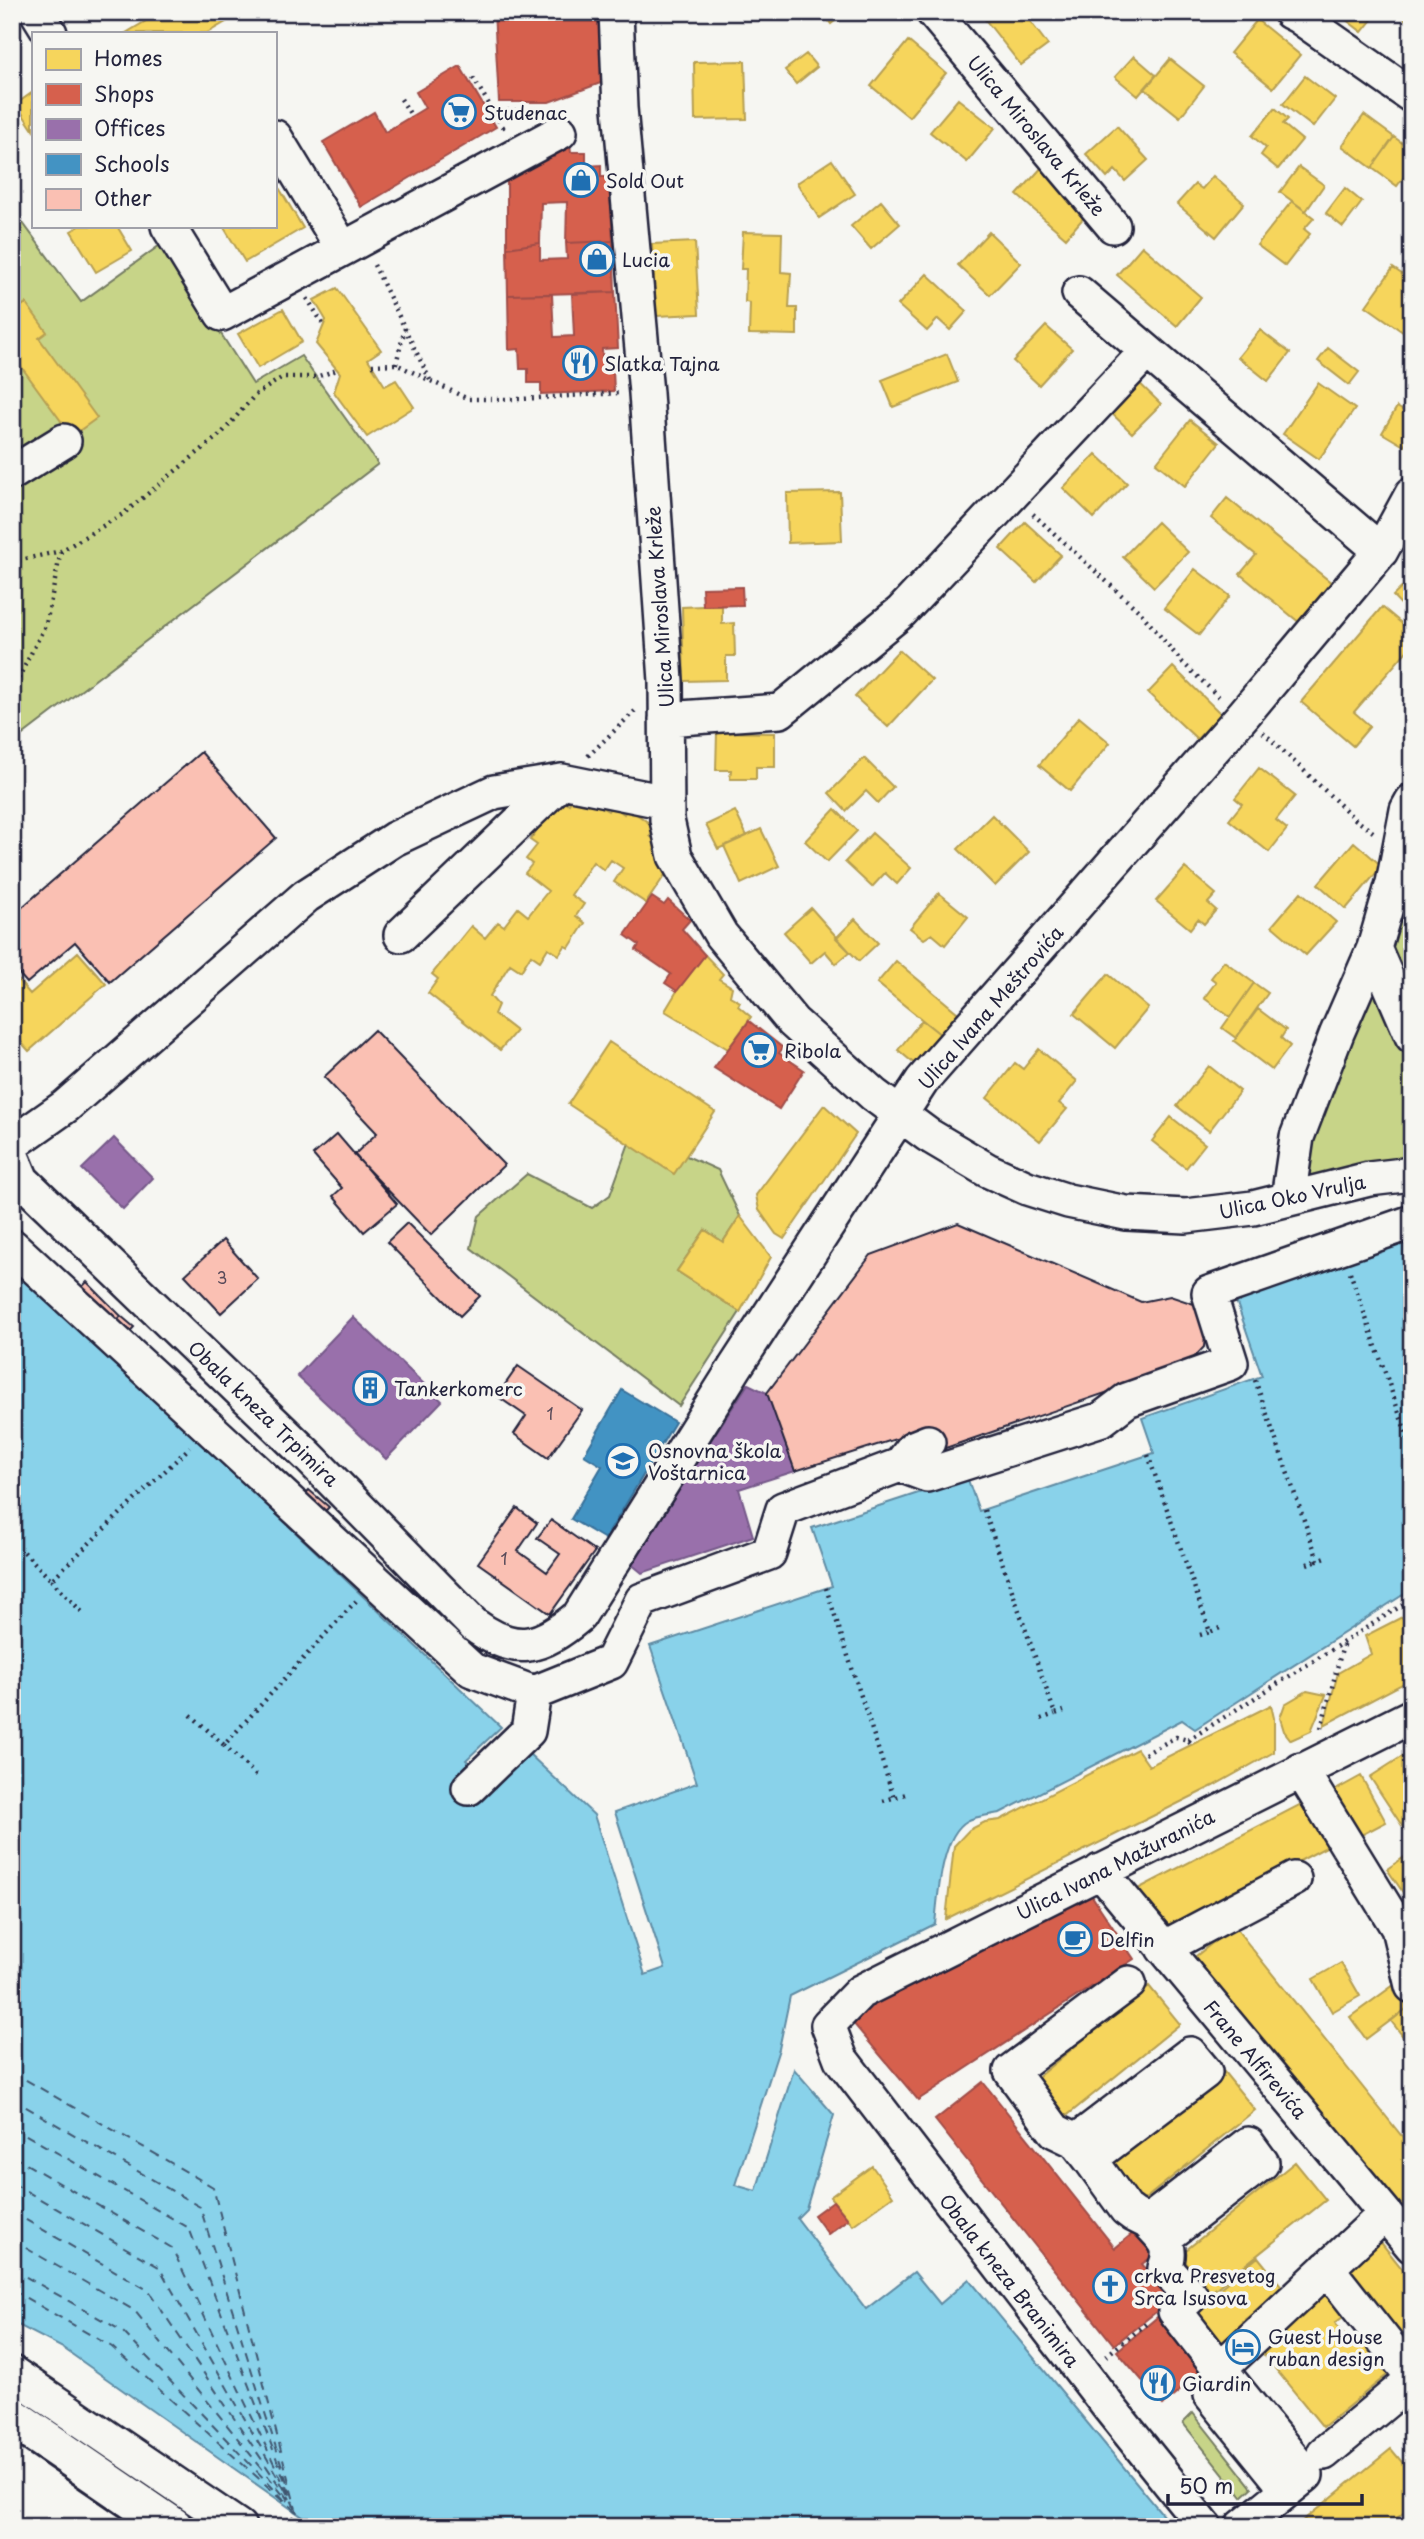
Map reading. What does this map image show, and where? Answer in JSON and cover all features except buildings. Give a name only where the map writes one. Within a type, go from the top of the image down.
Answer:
[{"type":"main road","points":[[12,2417],[173,2527]]},
{"type":"street","points":[[37,12],[49,32]]},
{"type":"street","name":"Ulica Miroslava Krleže","points":[[616,12],[620,108],[645,391],[666,681],[667,820],[675,856],[722,935],[793,1021],[874,1095],[901,1115]]},
{"type":"street","name":"Ulica Miroslava Krleže","points":[[933,12],[1113,226]]},
{"type":"street","points":[[1290,12],[1412,96]]},
{"type":"street","points":[[169,228],[222,314],[358,255],[560,132]]},
{"type":"street","points":[[276,138],[358,255]]},
{"type":"street","points":[[1079,293],[1381,551]]},
{"type":"street","points":[[666,719],[780,711],[901,612],[1146,352]]},
{"type":"street","points":[[12,473],[64,440]]},
{"type":"street","name":"Ulica Ivana Meštrovića","points":[[532,1644],[551,1637],[579,1616],[736,1366],[922,1081],[1244,714],[1381,551],[1412,494]]},
{"type":"street","points":[[401,935],[562,781]]},
{"type":"street","points":[[12,1143],[66,1106],[317,889],[394,839],[494,792],[562,781],[666,802]]},
{"type":"street","points":[[1288,1199],[1297,1137],[1337,1033],[1374,948],[1393,883],[1407,810],[1412,801]]},
{"type":"street","points":[[1374,948],[1412,1036]]},
{"type":"street","name":"Ulica Oko Vrulja","points":[[901,1115],[986,1170],[1027,1188],[1068,1201],[1126,1213],[1186,1216],[1253,1208],[1369,1179],[1412,1174]]},
{"type":"street","name":"Obala kneza Trpimira","points":[[12,1156],[22,1180],[307,1455],[474,1625],[494,1639],[513,1644],[532,1644]]},
{"type":"street","points":[[900,1465],[927,1475],[1102,1419],[1127,1400],[1231,1363],[1209,1293],[1412,1222]]},
{"type":"street","points":[[12,1246],[472,1670],[534,1693],[611,1662],[642,1600],[769,1553],[783,1509],[900,1465],[913,1448],[928,1442]]},
{"type":"street","points":[[601,1582],[642,1600]]},
{"type":"street","points":[[469,1788],[528,1731],[534,1693]]},
{"type":"street","name":"Ulica Ivana Mažuranića","points":[[828,2025],[860,1992],[1412,1716]]},
{"type":"street","points":[[1306,1768],[1398,1928],[1412,1986]]},
{"type":"street","name":"Frane Alfirevića","points":[[1100,1871],[1412,2246]]},
{"type":"street","points":[[1163,1948],[1294,1879]]},
{"type":"street","points":[[1129,1983],[1011,2071],[1055,2131],[1083,2150],[1126,2209],[1155,2230],[1170,2248],[1165,2268],[1191,2296],[1175,2311],[1306,2474],[1242,2527]]},
{"type":"street","name":"Obala kneza Branimira","points":[[828,2025],[841,2059],[1205,2527]]},
{"type":"street","points":[[1224,2373],[1327,2268],[1385,2214]]},
{"type":"street","points":[[1324,2453],[1412,2378],[1327,2268]]},
{"type":"street","points":[[12,2373],[239,2527]]},
{"type":"path","points":[[473,78],[503,127],[492,134]]},
{"type":"path","points":[[401,99],[412,117]]},
{"type":"path","points":[[358,255],[405,328],[430,380]]},
{"type":"path","points":[[396,364],[405,328]]},
{"type":"path","points":[[372,365],[396,364],[468,399],[521,399],[645,391]]},
{"type":"path","points":[[12,562],[61,551],[123,514],[222,433],[255,395],[283,377],[316,377],[337,370]]},
{"type":"path","points":[[1011,495],[1141,613],[1181,661],[1228,706],[1244,714],[1355,819]]},
{"type":"path","points":[[12,691],[46,624],[61,551]]},
{"type":"path","points":[[562,781],[666,681]]},
{"type":"path","points":[[1350,1271],[1412,1450]]},
{"type":"path","points":[[1255,1379],[1318,1560]]},
{"type":"path","points":[[51,1580],[198,1440]]},
{"type":"path","points":[[1149,1455],[1210,1632]]},
{"type":"path","points":[[984,1510],[1055,1714]]},
{"type":"path","points":[[24,1552],[83,1613]]},
{"type":"path","points":[[1307,1564],[1326,1557]]},
{"type":"path","points":[[826,1588],[894,1797]]},
{"type":"path","points":[[224,1745],[362,1595]]},
{"type":"path","points":[[1145,1754],[1175,1737],[1190,1743],[1412,1599]]},
{"type":"path","points":[[1200,1635],[1220,1629]]},
{"type":"path","points":[[1306,1768],[1345,1641]]},
{"type":"path","points":[[1041,1719],[1064,1711]]},
{"type":"path","points":[[191,1715],[259,1778]]},
{"type":"path","points":[[883,1801],[906,1794]]},
{"type":"path","points":[[1084,2374],[1168,2306],[1175,2311]]},
{"type":"path","points":[[293,2518],[297,2512]]},
{"type":"green space","points":[[12,208],[81,302],[163,243],[253,384],[301,356],[378,464],[12,743]]},
{"type":"green space","points":[[1412,801],[1412,1174],[1288,1199]]},
{"type":"green space","points":[[633,1132],[718,1170],[740,1216],[723,1242],[705,1230],[677,1271],[740,1312],[679,1406],[471,1248],[479,1216],[527,1174],[592,1208],[610,1195]]},
{"type":"green space","points":[[1193,2413],[1252,2488],[1242,2497],[1183,2423]]},
{"type":"water","points":[[1412,1235],[1412,1589],[1195,1729],[1182,1720],[1000,1813],[967,1821],[951,1839],[946,1853],[935,1924],[790,1996],[779,2049],[735,2185],[756,2191],[794,2069],[834,2115],[806,2209],[797,2218],[866,2309],[914,2272],[940,2304],[969,2279],[1173,2527],[317,2527],[63,2348],[12,2322],[12,1267],[501,1727],[466,1760],[495,1788],[528,1753],[594,1815],[645,1975],[665,1968],[615,1812],[697,1783],[650,1646],[832,1586],[812,1528],[967,1477],[979,1511],[1154,1453],[1142,1418],[1262,1376],[1234,1295]]},
{"type":"ferry route","points":[[12,2072],[213,2187],[297,2513]]},
{"type":"ferry route","points":[[12,2099],[200,2207],[290,2492]]},
{"type":"ferry route","points":[[12,2127],[189,2228],[293,2502]]},
{"type":"ferry route","points":[[12,2156],[172,2248],[295,2508]]},
{"type":"ferry route","points":[[12,2183],[159,2267],[290,2499]]},
{"type":"ferry route","points":[[12,2212],[148,2290],[293,2506]]},
{"type":"ferry route","points":[[12,2240],[135,2311],[288,2501]]},
{"type":"ferry route","points":[[12,2269],[122,2331],[296,2512]]},
{"type":"ferry route","points":[[12,2290],[112,2347],[286,2503]]},
{"type":"place","name":"Studenac","points":[[459,112]]},
{"type":"place","name":"Sold Out","points":[[581,180]]},
{"type":"place","name":"Lucia","points":[[597,259]]},
{"type":"place","name":"Slatka Tajna","points":[[580,363]]},
{"type":"place","name":"Ribola","points":[[759,1050]]},
{"type":"place","name":"Tankerkomerc","points":[[370,1388]]},
{"type":"place","name":"Osnovna škola Voštarnica","points":[[623,1461]]},
{"type":"place","name":"Delfin","points":[[1075,1939]]},
{"type":"place","name":"crkva Presvetog Srca Isusova","points":[[1110,2286]]},
{"type":"place","name":"Guest House ruban design","points":[[1243,2347]]},
{"type":"place","name":"Giardin","points":[[1158,2383]]}]
